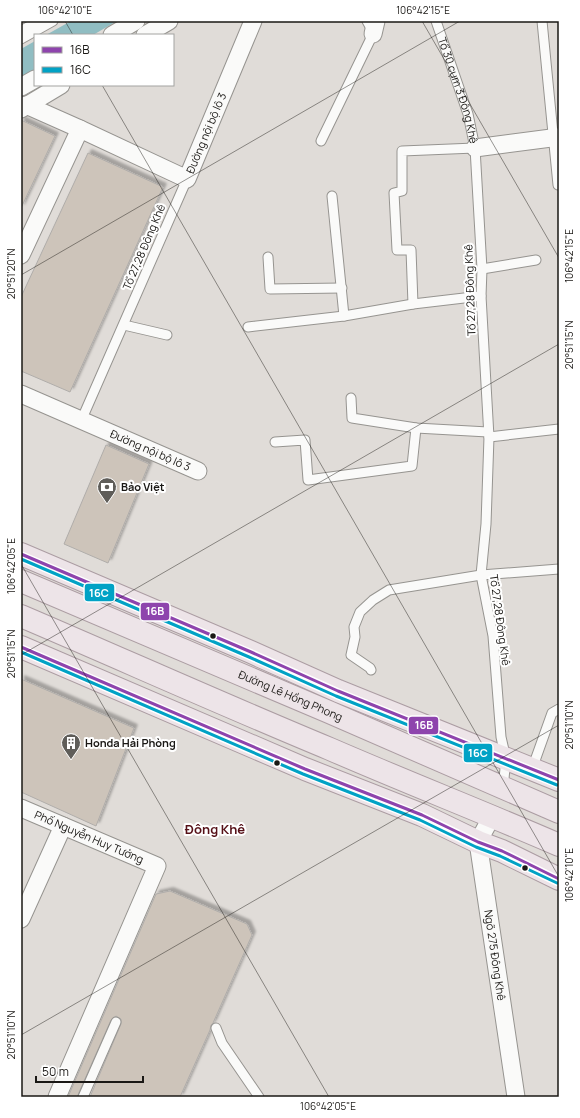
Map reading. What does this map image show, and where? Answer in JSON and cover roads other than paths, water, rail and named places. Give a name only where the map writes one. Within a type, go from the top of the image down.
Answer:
[{"type":"main road","name":"Đường Lê Hồng Phong","points":[[21,554],[251,652],[338,691],[559,780]]},
{"type":"main road","name":"Đường Lê Hồng Phong","points":[[21,582],[337,715],[559,812]]},
{"type":"main road","points":[[21,616],[328,748],[559,845]]},
{"type":"main road","points":[[21,647],[305,769],[422,815],[559,878]]},
{"type":"street","points":[[114,34],[136,21]]},
{"type":"street","points":[[147,34],[169,21]]},
{"type":"street","name":"Đường nội bộ lô 3","points":[[24,107],[80,128],[187,179],[253,21]]},
{"type":"street","points":[[21,87],[34,80]]},
{"type":"street","points":[[24,107],[59,86]]},
{"type":"street","points":[[21,255],[80,128]]},
{"type":"street","name":"Tổ 30 cụm 3 Đông Khê","points":[[475,148],[556,137]]},
{"type":"street","name":"Đường nội bộ lô 3","points":[[21,394],[198,471]]},
{"type":"street","name":"Phố Nguyễn Huy Tưởng","points":[[21,808],[157,866],[57,1097]]},
{"type":"street","points":[[478,842],[492,816]]},
{"type":"street","points":[[21,919],[63,826]]},
{"type":"street","name":"Ngõ 275 Đông Khê","points":[[478,842],[516,1097]]},
{"type":"lane","points":[[21,31],[38,21]]},
{"type":"lane","points":[[21,39],[53,21]]},
{"type":"lane","name":"Tổ 30 cụm 3 Đông Khê","points":[[436,21],[468,114],[475,148]]},
{"type":"lane","points":[[542,21],[556,137],[558,185]]},
{"type":"lane","points":[[321,141],[372,25]]},
{"type":"lane","points":[[413,304],[412,250],[397,250],[394,193],[402,191],[402,151],[475,148]]},
{"type":"lane","name":"Tổ 27,28 Đông Khê","points":[[475,148],[482,269],[481,296],[488,434],[486,524],[481,576],[492,636],[501,737],[506,759],[503,788]]},
{"type":"lane","name":"Tổ 27,28 Đông Khê","points":[[124,325],[187,179]]},
{"type":"lane","points":[[332,196],[344,316]]},
{"type":"lane","points":[[268,257],[270,289],[342,288]]},
{"type":"lane","points":[[482,269],[536,260]]},
{"type":"lane","points":[[248,327],[344,316],[413,304],[481,296]]},
{"type":"lane","points":[[81,421],[124,325],[167,335]]},
{"type":"lane","points":[[351,398],[352,418],[416,428],[488,434],[559,428]]},
{"type":"lane","points":[[275,442],[306,440],[308,480],[412,466],[416,428]]},
{"type":"lane","points":[[371,670],[351,655],[356,637],[354,627],[360,612],[389,590],[481,576],[559,569]]},
{"type":"lane","points":[[532,769],[552,713],[559,709]]},
{"type":"lane","points":[[83,1097],[116,1022]]},
{"type":"lane","points":[[216,1028],[222,1043],[259,1097]]},
{"type":"water","points":[[71,21],[117,21],[95,34],[48,34]]},
{"type":"water","points":[[34,42],[34,71],[21,78],[21,49]]},
{"type":"place","name":"Bảo Việt","points":[[107,504]]},
{"type":"place","name":"Honda Hải Phòng","points":[[71,760]]},
{"type":"district","name":"Đông Khê","points":[[215,829]]}]
